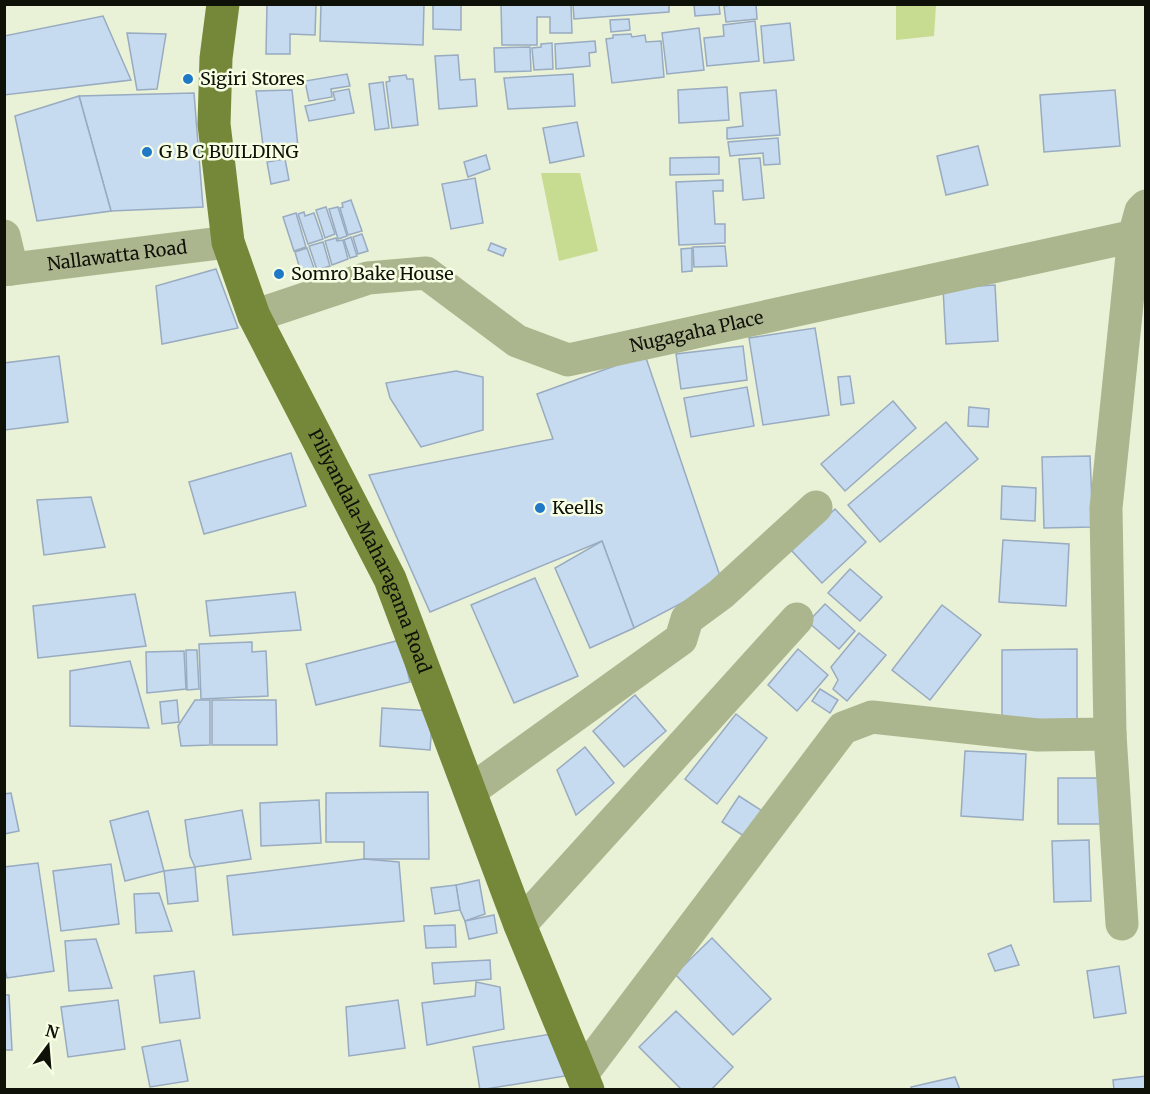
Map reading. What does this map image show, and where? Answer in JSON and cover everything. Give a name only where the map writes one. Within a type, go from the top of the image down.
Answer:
[{"type":"main road","name":"Piliyandala-Maharagama Road","points":[[223,4],[216,58],[213,124],[228,242],[254,316],[390,579],[520,925],[585,1082]]},
{"type":"street","points":[[1122,924],[1110,734],[1106,508],[1134,236],[1141,211],[1146,206]]},
{"type":"street","points":[[4,236],[8,270]]},
{"type":"street","name":"Nugagaha Place","points":[[254,316],[368,278],[426,273],[517,341],[568,360],[1134,236]]},
{"type":"street","name":"Nallawatta Road","points":[[8,270],[228,242]]},
{"type":"street","points":[[470,791],[681,639],[687,619],[721,594],[816,507]]},
{"type":"street","points":[[520,925],[797,619]]},
{"type":"street","points":[[585,1082],[843,728],[872,717],[1038,735],[1110,734]]},
{"type":"green space","points":[[896,5],[936,5],[934,36],[896,40]]},
{"type":"green space","points":[[541,173],[580,173],[598,251],[559,261]]},
{"type":"building","points":[[267,4],[316,4],[315,35],[290,34],[290,54],[266,54]]},
{"type":"building","points":[[321,4],[424,4],[423,45],[320,41]]},
{"type":"building","points":[[433,4],[461,4],[461,30],[433,29]]},
{"type":"building","points":[[501,4],[571,4],[572,33],[550,33],[550,17],[537,17],[537,45],[502,45]]},
{"type":"building","points":[[573,4],[669,4],[669,12],[574,19]]},
{"type":"building","points":[[694,4],[719,4],[720,14],[695,16]]},
{"type":"building","points":[[756,4],[757,19],[726,22],[724,6]]},
{"type":"building","points":[[103,16],[131,80],[4,95],[4,36]]},
{"type":"building","points":[[629,19],[630,30],[611,32],[610,20]]},
{"type":"building","points":[[755,21],[759,61],[707,66],[704,38],[724,36],[723,25]]},
{"type":"building","points":[[790,23],[794,60],[764,63],[761,26]]},
{"type":"building","points":[[699,28],[704,70],[667,74],[662,33]]},
{"type":"building","points":[[127,33],[166,34],[157,89],[137,90]]},
{"type":"building","points":[[631,34],[632,37],[645,35],[646,42],[661,41],[664,77],[612,83],[606,39],[613,38],[613,35]]},
{"type":"building","points":[[595,41],[596,52],[589,53],[590,66],[556,69],[555,44]]},
{"type":"building","points":[[552,43],[553,69],[534,70],[532,48]]},
{"type":"building","points":[[530,47],[531,71],[495,72],[494,48]]},
{"type":"building","points":[[458,55],[460,80],[475,79],[477,106],[439,109],[435,56]]},
{"type":"building","points":[[347,74],[350,86],[331,89],[332,97],[309,101],[305,81]]},
{"type":"building","points":[[573,74],[575,106],[508,109],[504,78]]},
{"type":"building","points":[[406,75],[407,79],[413,79],[418,125],[392,128],[386,82],[390,81],[389,77]]},
{"type":"building","points":[[383,82],[389,128],[375,130],[369,84]]},
{"type":"building","points":[[727,87],[729,120],[679,123],[678,90]]},
{"type":"building","points":[[349,89],[354,113],[309,121],[305,106],[335,100],[333,92]]},
{"type":"building","points":[[292,90],[298,147],[264,153],[256,91]]},
{"type":"building","points":[[776,90],[780,135],[727,139],[727,128],[743,126],[740,93]]},
{"type":"building","points":[[1115,90],[1120,146],[1044,152],[1040,95]]},
{"type":"building","name":"G B C BUILDING","points":[[194,93],[203,207],[111,211],[79,96]]},
{"type":"building","points":[[79,96],[111,211],[37,221],[15,116]]},
{"type":"building","points":[[577,122],[584,156],[550,163],[543,128]]},
{"type":"building","points":[[778,138],[780,164],[764,165],[763,153],[730,156],[728,142]]},
{"type":"building","points":[[978,146],[988,185],[946,195],[937,156]]},
{"type":"building","points":[[486,155],[490,169],[468,177],[464,162]]},
{"type":"building","points":[[719,157],[719,174],[670,175],[670,158]]},
{"type":"building","points":[[760,158],[764,198],[743,200],[739,159]]},
{"type":"building","points":[[285,159],[289,180],[271,184],[267,162]]},
{"type":"building","points":[[475,178],[483,223],[451,229],[442,184]]},
{"type":"building","points":[[723,180],[723,191],[713,191],[715,224],[725,224],[725,243],[679,245],[676,182]]},
{"type":"building","points":[[351,200],[362,231],[348,235],[340,208],[343,207],[342,203]]},
{"type":"building","points":[[326,207],[335,234],[325,238],[316,210]]},
{"type":"building","points":[[338,207],[347,236],[338,239],[329,209]]},
{"type":"building","points":[[304,212],[305,216],[314,213],[323,239],[308,244],[298,214]]},
{"type":"building","points":[[296,213],[306,247],[294,251],[283,217]]},
{"type":"building","points":[[362,234],[368,251],[358,254],[353,237]]},
{"type":"building","points":[[351,237],[357,256],[350,258],[344,240]]},
{"type":"building","points":[[336,238],[337,241],[343,240],[348,259],[332,265],[325,241]]},
{"type":"building","points":[[323,242],[330,266],[317,270],[309,246]]},
{"type":"building","points":[[491,243],[506,249],[503,256],[488,250]]},
{"type":"building","points":[[725,246],[727,266],[694,267],[693,247]]},
{"type":"building","points":[[307,248],[315,271],[302,276],[295,252]]},
{"type":"building","points":[[692,248],[692,271],[682,272],[681,249]]},
{"type":"building","points":[[216,269],[238,328],[162,344],[156,286]]},
{"type":"building","points":[[995,285],[998,341],[946,344],[943,288]]},
{"type":"building","points":[[815,328],[829,415],[763,425],[749,338]]},
{"type":"building","points":[[743,346],[747,380],[681,389],[676,354]]},
{"type":"building","name":"Keells","points":[[645,355],[722,582],[634,628],[602,541],[430,612],[369,475],[553,439],[537,394]]},
{"type":"building","points":[[59,356],[68,422],[5,430],[4,363]]},
{"type":"building","points":[[456,371],[483,377],[483,430],[421,447],[390,398],[386,383]]},
{"type":"building","points":[[850,376],[854,403],[841,405],[838,377]]},
{"type":"building","points":[[747,387],[754,426],[691,437],[684,398]]},
{"type":"building","points":[[893,401],[916,428],[845,491],[821,464]]},
{"type":"building","points":[[969,407],[989,409],[988,427],[968,426]]},
{"type":"building","points":[[946,422],[978,459],[880,542],[848,505]]},
{"type":"building","points":[[291,453],[306,506],[204,534],[189,482]]},
{"type":"building","points":[[1090,456],[1093,527],[1044,528],[1042,457]]},
{"type":"building","points":[[1002,486],[1036,488],[1035,521],[1001,519]]},
{"type":"building","points":[[91,497],[105,547],[44,555],[37,500]]},
{"type":"building","points":[[835,509],[866,542],[822,583],[791,550]]},
{"type":"building","points":[[1003,540],[1069,544],[1066,606],[999,602]]},
{"type":"building","points":[[602,541],[634,628],[590,648],[555,568]]},
{"type":"building","points":[[850,569],[882,597],[860,621],[828,593]]},
{"type":"building","points":[[535,578],[578,676],[514,703],[471,605]]},
{"type":"building","points":[[295,592],[301,630],[210,636],[206,601]]},
{"type":"building","points":[[135,594],[146,646],[38,658],[33,606]]},
{"type":"building","points":[[825,604],[855,631],[839,649],[808,622]]},
{"type":"building","points":[[942,605],[981,635],[930,700],[892,670]]},
{"type":"building","points":[[859,633],[886,655],[847,701],[833,689],[838,680],[831,667]]},
{"type":"building","points":[[400,640],[410,682],[316,705],[306,664]]},
{"type":"building","points":[[252,642],[252,652],[266,651],[268,696],[201,699],[199,644]]},
{"type":"building","points":[[798,649],[828,675],[797,711],[768,685]]},
{"type":"building","points":[[1077,649],[1077,721],[1002,722],[1002,650]]},
{"type":"building","points":[[186,650],[197,650],[199,689],[187,690]]},
{"type":"building","points":[[184,651],[186,689],[147,693],[146,652]]},
{"type":"building","points":[[130,661],[149,728],[70,726],[70,671]]},
{"type":"building","points":[[820,689],[838,700],[830,713],[812,701]]},
{"type":"building","points":[[635,695],[666,731],[624,767],[593,731]]},
{"type":"building","points":[[177,700],[179,722],[162,724],[160,702]]},
{"type":"building","points":[[195,700],[210,700],[210,745],[181,746],[178,726]]},
{"type":"building","points":[[212,700],[276,700],[277,745],[212,745]]},
{"type":"building","points":[[382,708],[433,711],[430,750],[380,746]]},
{"type":"building","points":[[736,714],[767,738],[717,804],[685,779]]},
{"type":"building","points":[[585,747],[614,783],[576,815],[557,770]]},
{"type":"building","points":[[965,751],[1026,754],[1023,820],[961,816]]},
{"type":"building","points":[[1058,778],[1104,778],[1105,824],[1058,824]]},
{"type":"building","points":[[428,792],[429,859],[364,859],[364,842],[326,842],[326,793]]},
{"type":"building","points":[[11,793],[19,831],[4,834],[4,794]]},
{"type":"building","points":[[739,796],[767,814],[750,840],[722,822]]},
{"type":"building","points":[[319,800],[321,843],[261,846],[260,803]]},
{"type":"building","points":[[242,810],[251,859],[195,867],[190,856],[185,820]]},
{"type":"building","points":[[148,811],[164,871],[125,881],[110,821]]},
{"type":"building","points":[[1089,840],[1091,901],[1054,902],[1052,841]]},
{"type":"building","points":[[364,859],[399,862],[404,921],[233,935],[227,876]]},
{"type":"building","points":[[38,863],[54,971],[7,978],[4,965],[4,867]]},
{"type":"building","points":[[111,864],[119,924],[61,931],[53,871]]},
{"type":"building","points":[[195,867],[198,901],[168,904],[164,871]]},
{"type":"building","points":[[479,880],[485,914],[465,921],[460,910],[456,885]]},
{"type":"building","points":[[456,885],[460,910],[435,914],[431,888]]},
{"type":"building","points":[[159,893],[172,931],[136,933],[134,894]]},
{"type":"building","points":[[494,915],[497,933],[469,939],[465,921]]},
{"type":"building","points":[[455,925],[456,947],[426,948],[424,926]]},
{"type":"building","points":[[712,938],[771,999],[733,1035],[675,974]]},
{"type":"building","points":[[96,939],[112,988],[69,991],[65,941]]},
{"type":"building","points":[[1011,945],[1019,965],[995,971],[988,954]]},
{"type":"building","points":[[490,960],[491,979],[434,984],[432,963]]},
{"type":"building","points":[[1119,966],[1126,1013],[1094,1018],[1087,971]]},
{"type":"building","points":[[194,971],[200,1018],[160,1023],[154,976]]},
{"type":"building","points":[[476,982],[500,987],[504,1029],[427,1045],[422,1003],[475,996]]},
{"type":"building","points":[[4,995],[9,995],[12,1050],[4,1050]]},
{"type":"building","points":[[118,1000],[125,1049],[68,1057],[61,1007]]},
{"type":"building","points":[[398,1000],[405,1048],[349,1056],[346,1007]]},
{"type":"building","points":[[676,1011],[733,1067],[711,1090],[682,1090],[639,1047]]},
{"type":"building","points":[[557,1033],[565,1076],[480,1090],[473,1047]]},
{"type":"building","points":[[180,1040],[188,1081],[150,1087],[142,1047]]},
{"type":"building","points":[[1146,1076],[1146,1090],[1114,1090],[1113,1080]]},
{"type":"building","points":[[955,1077],[960,1090],[912,1090],[911,1087]]},
{"type":"place","name":"Sigiri Stores","points":[[188,79]]},
{"type":"place","name":"G B C BUILDING","points":[[147,152]]},
{"type":"place","name":"Somro Bake House","points":[[279,274]]},
{"type":"place","name":"Keells","points":[[540,508]]}]
